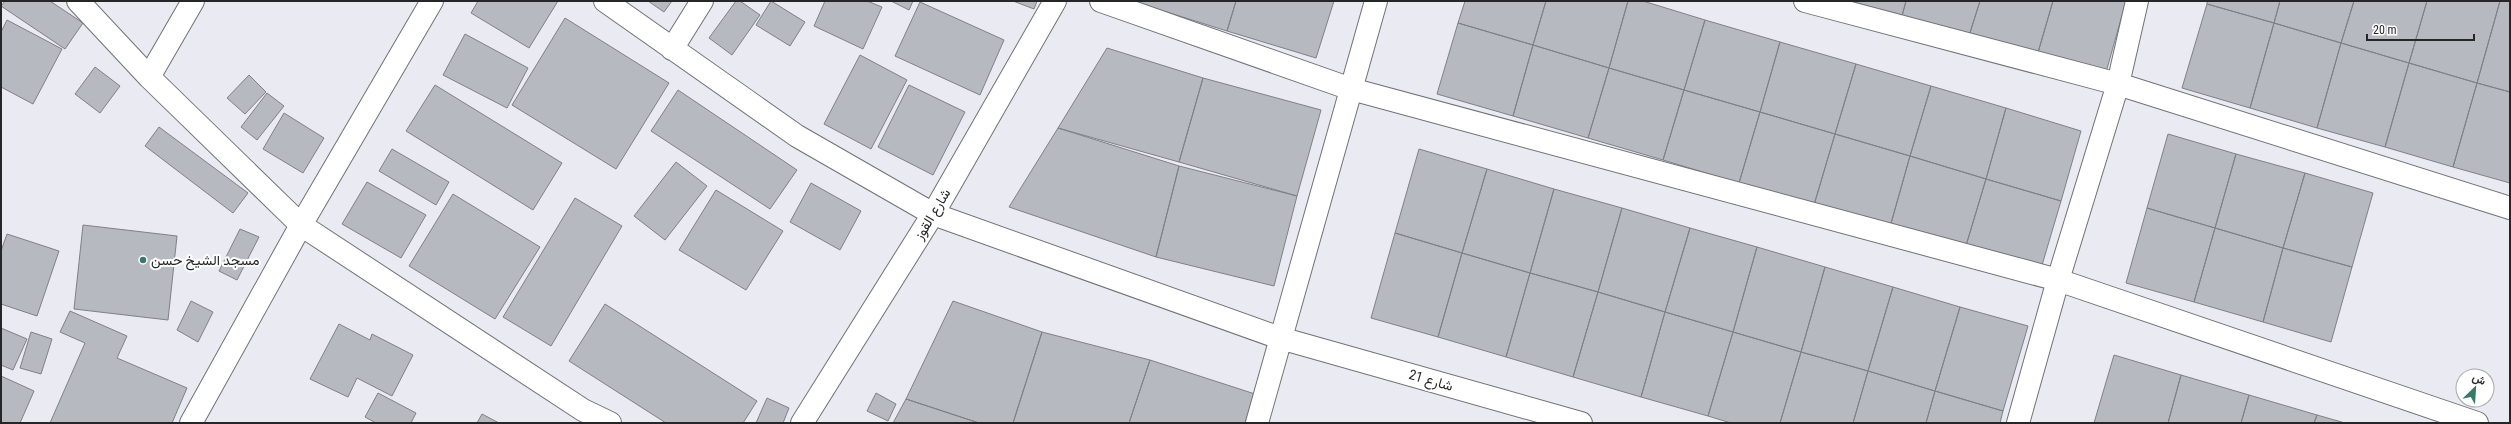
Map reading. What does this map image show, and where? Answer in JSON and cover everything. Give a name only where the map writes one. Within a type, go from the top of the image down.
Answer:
[{"type":"street","points":[[78,1],[149,77],[301,225],[579,417],[610,423]]},
{"type":"street","points":[[149,77],[193,1]]},
{"type":"street","points":[[191,423],[301,225],[432,1]]},
{"type":"street","name":"شارع 21","points":[[605,1],[797,136],[933,214],[1280,338],[1581,423]]},
{"type":"street","points":[[672,49],[702,1]]},
{"type":"street","name":"شارع القوز","points":[[802,423],[933,214],[1055,1]]},
{"type":"street","points":[[1101,1],[1351,89],[2058,280],[2477,423]]},
{"type":"street","points":[[1257,423],[1376,1]]},
{"type":"street","points":[[1805,1],[2118,84],[2510,208]]},
{"type":"street","points":[[2018,423],[2058,280],[2118,84],[2137,1]]},
{"type":"building","points":[[5,1],[50,1],[83,23],[65,49],[1,6]]},
{"type":"building","points":[[478,1],[558,1],[529,48],[471,13]]},
{"type":"building","points":[[648,1],[672,1],[664,12]]},
{"type":"building","points":[[736,1],[740,1],[760,15],[732,55],[709,38]]},
{"type":"building","points":[[771,1],[805,22],[790,46],[756,25]]},
{"type":"building","points":[[825,1],[867,1],[882,7],[863,49],[814,26]]},
{"type":"building","points":[[891,1],[913,1],[909,10]]},
{"type":"building","points":[[1013,1],[1037,1],[1034,9]]},
{"type":"building","points":[[1138,1],[1236,1],[1227,31],[1138,3]]},
{"type":"building","points":[[1236,1],[1334,1],[1316,58],[1227,31]]},
{"type":"building","points":[[1465,1],[1546,1],[1533,45],[1458,23]]},
{"type":"building","points":[[1546,1],[1628,1],[1609,68],[1533,45]]},
{"type":"building","points":[[1628,1],[1643,1],[1705,20],[1684,90],[1609,68]]},
{"type":"building","points":[[1850,1],[1906,1],[1902,16]]},
{"type":"building","points":[[1906,1],[1980,1],[1969,36],[1902,16]]},
{"type":"building","points":[[1980,1],[2053,1],[2037,56],[1969,36]]},
{"type":"building","points":[[2053,1],[2126,1],[2105,76],[2037,56]]},
{"type":"building","points":[[2207,1],[2280,1],[2274,23],[2207,4]]},
{"type":"building","points":[[2280,1],[2354,1],[2341,43],[2274,23]]},
{"type":"building","points":[[2354,1],[2427,1],[2409,63],[2341,43]]},
{"type":"building","points":[[2427,1],[2500,1],[2477,83],[2409,63]]},
{"type":"building","points":[[2500,1],[2510,1],[2510,92],[2477,83]]},
{"type":"building","points":[[920,2],[1004,40],[980,95],[895,56]]},
{"type":"building","points":[[2207,4],[2274,23],[2250,108],[2182,88]]},
{"type":"building","points":[[565,18],[669,83],[616,169],[512,105]]},
{"type":"building","points":[[7,20],[62,49],[33,104],[1,87],[1,32]]},
{"type":"building","points":[[1705,20],[1780,42],[1760,112],[1684,90]]},
{"type":"building","points":[[1458,23],[1533,45],[1513,116],[1437,94]]},
{"type":"building","points":[[2274,23],[2341,43],[2317,128],[2250,108]]},
{"type":"building","points":[[465,34],[528,68],[507,108],[443,75]]},
{"type":"building","points":[[1780,42],[1856,64],[1835,134],[1760,112]]},
{"type":"building","points":[[2341,43],[2409,63],[2385,147],[2317,128]]},
{"type":"building","points":[[1533,45],[1609,68],[1588,138],[1513,116]]},
{"type":"building","points":[[1107,48],[1203,78],[1179,162],[1058,128]]},
{"type":"building","points":[[860,55],[907,80],[871,149],[824,124]]},
{"type":"building","points":[[2409,63],[2477,83],[2453,167],[2385,147]]},
{"type":"building","points":[[1856,64],[1931,86],[1910,156],[1835,134]]},
{"type":"building","points":[[95,67],[120,86],[100,113],[75,94]]},
{"type":"building","points":[[1609,68],[1684,90],[1663,160],[1588,138]]},
{"type":"building","points":[[249,75],[266,92],[245,114],[227,98]]},
{"type":"building","points":[[1203,78],[1321,110],[1297,196],[1179,162]]},
{"type":"building","points":[[2477,83],[2510,92],[2510,183],[2453,167]]},
{"type":"building","points":[[435,85],[562,163],[533,210],[406,131]]},
{"type":"building","points":[[909,85],[965,112],[933,175],[878,147]]},
{"type":"building","points":[[1931,86],[2006,108],[1986,179],[1910,156]]},
{"type":"building","points":[[678,90],[797,170],[770,209],[651,131]]},
{"type":"building","points":[[1684,90],[1760,112],[1739,183],[1663,160]]},
{"type":"building","points":[[267,93],[284,106],[257,140],[241,127]]},
{"type":"building","points":[[2006,108],[2081,131],[2061,201],[1986,179]]},
{"type":"building","points":[[1760,112],[1835,134],[1814,205],[1739,183]]},
{"type":"building","points":[[284,113],[324,138],[303,173],[263,149]]},
{"type":"building","points":[[159,127],[248,193],[233,213],[145,146]]},
{"type":"building","points":[[1058,128],[1179,166],[1156,257],[1009,207]]},
{"type":"building","points":[[1835,134],[1910,156],[1890,227],[1814,205]]},
{"type":"building","points":[[2168,134],[2236,154],[2215,228],[2147,208]]},
{"type":"building","points":[[392,149],[449,182],[436,205],[379,171]]},
{"type":"building","points":[[1419,149],[1487,169],[1462,253],[1395,233]]},
{"type":"building","points":[[2236,154],[2305,173],[2283,248],[2215,228]]},
{"type":"building","points":[[1910,156],[1986,179],[1965,249],[1890,227]]},
{"type":"building","points":[[676,162],[707,186],[665,240],[634,216]]},
{"type":"building","points":[[1179,166],[1297,196],[1274,286],[1156,257]]},
{"type":"building","points":[[1487,169],[1554,189],[1530,273],[1462,253]]},
{"type":"building","points":[[2305,173],[2373,193],[2352,267],[2283,248]]},
{"type":"building","points":[[1986,179],[2061,201],[2040,272],[1965,249]]},
{"type":"building","points":[[367,182],[426,215],[401,258],[342,224]]},
{"type":"building","points":[[811,183],[861,211],[840,250],[790,222]]},
{"type":"building","points":[[1554,189],[1622,208],[1598,292],[1530,273]]},
{"type":"building","points":[[716,190],[783,231],[746,290],[679,250]]},
{"type":"building","points":[[453,194],[540,247],[495,319],[409,266]]},
{"type":"building","points":[[575,198],[622,226],[551,346],[503,317]]},
{"type":"building","points":[[1622,208],[1690,228],[1665,312],[1598,292]]},
{"type":"building","points":[[2147,208],[2215,228],[2194,302],[2126,283]]},
{"type":"building","points":[[83,225],[177,236],[168,320],[74,309]]},
{"type":"building","points":[[1690,228],[1757,247],[1733,332],[1665,312]]},
{"type":"building","points":[[2215,228],[2283,248],[2263,322],[2194,302]]},
{"type":"building","points":[[240,229],[259,237],[237,280],[219,271]]},
{"type":"building","points":[[1395,233],[1462,253],[1438,337],[1371,318]]},
{"type":"building","points":[[7,234],[59,251],[37,316],[1,304],[1,251]]},
{"type":"building","points":[[1757,247],[1825,267],[1801,352],[1733,332]]},
{"type":"building","points":[[2283,248],[2352,267],[2331,342],[2263,322]]},
{"type":"building","points":[[1462,253],[1530,273],[1506,357],[1438,337]]},
{"type":"building","points":[[1825,267],[1893,287],[1868,371],[1801,352]]},
{"type":"building","points":[[1530,273],[1598,292],[1573,377],[1506,357]]},
{"type":"building","points":[[1893,287],[1960,307],[1935,391],[1868,371]]},
{"type":"building","points":[[1598,292],[1665,312],[1641,397],[1573,377]]},
{"type":"building","points":[[191,301],[213,312],[198,342],[177,330]]},
{"type":"building","points":[[953,301],[1042,332],[1013,423],[979,423],[906,399]]},
{"type":"building","points":[[605,304],[757,401],[743,423],[666,423],[569,361]]},
{"type":"building","points":[[1960,307],[2028,326],[2003,411],[1935,391]]},
{"type":"building","points":[[70,311],[127,336],[117,358],[187,388],[172,423],[50,423],[85,343],[60,332]]},
{"type":"building","points":[[1665,312],[1733,332],[1708,416],[1641,397]]},
{"type":"building","points":[[339,324],[370,340],[372,334],[413,355],[392,396],[357,378],[348,397],[310,379]]},
{"type":"building","points":[[1,328],[27,339],[13,370],[1,365]]},
{"type":"building","points":[[31,332],[52,339],[41,374],[20,368]]},
{"type":"building","points":[[1042,332],[1150,360],[1129,423],[1013,423]]},
{"type":"building","points":[[1733,332],[1801,352],[1780,423],[1731,423],[1708,416]]},
{"type":"building","points":[[1801,352],[1868,371],[1853,423],[1780,423]]},
{"type":"building","points":[[2114,355],[2181,375],[2168,423],[2094,423]]},
{"type":"building","points":[[1150,360],[1255,394],[1245,423],[1129,423]]},
{"type":"building","points":[[1868,371],[1935,391],[1926,423],[1853,423]]},
{"type":"building","points":[[2181,375],[2249,395],[2241,423],[2168,423]]},
{"type":"building","points":[[1,376],[34,391],[20,423],[1,423]]},
{"type":"building","points":[[1935,391],[2003,411],[2000,423],[1926,423]]},
{"type":"building","points":[[378,393],[416,413],[411,423],[376,423],[365,417]]},
{"type":"building","points":[[876,393],[896,404],[888,421],[867,411]]},
{"type":"building","points":[[2249,395],[2317,415],[2314,423],[2241,423]]},
{"type":"building","points":[[767,398],[789,408],[783,423],[756,423]]},
{"type":"building","points":[[906,399],[979,423],[893,423]]},
{"type":"building","points":[[482,414],[499,423],[477,423]]},
{"type":"building","points":[[2317,415],[2345,423],[2314,423]]},
{"type":"place","name":"مسجد الشيخ حسن","points":[[143,260]]}]
